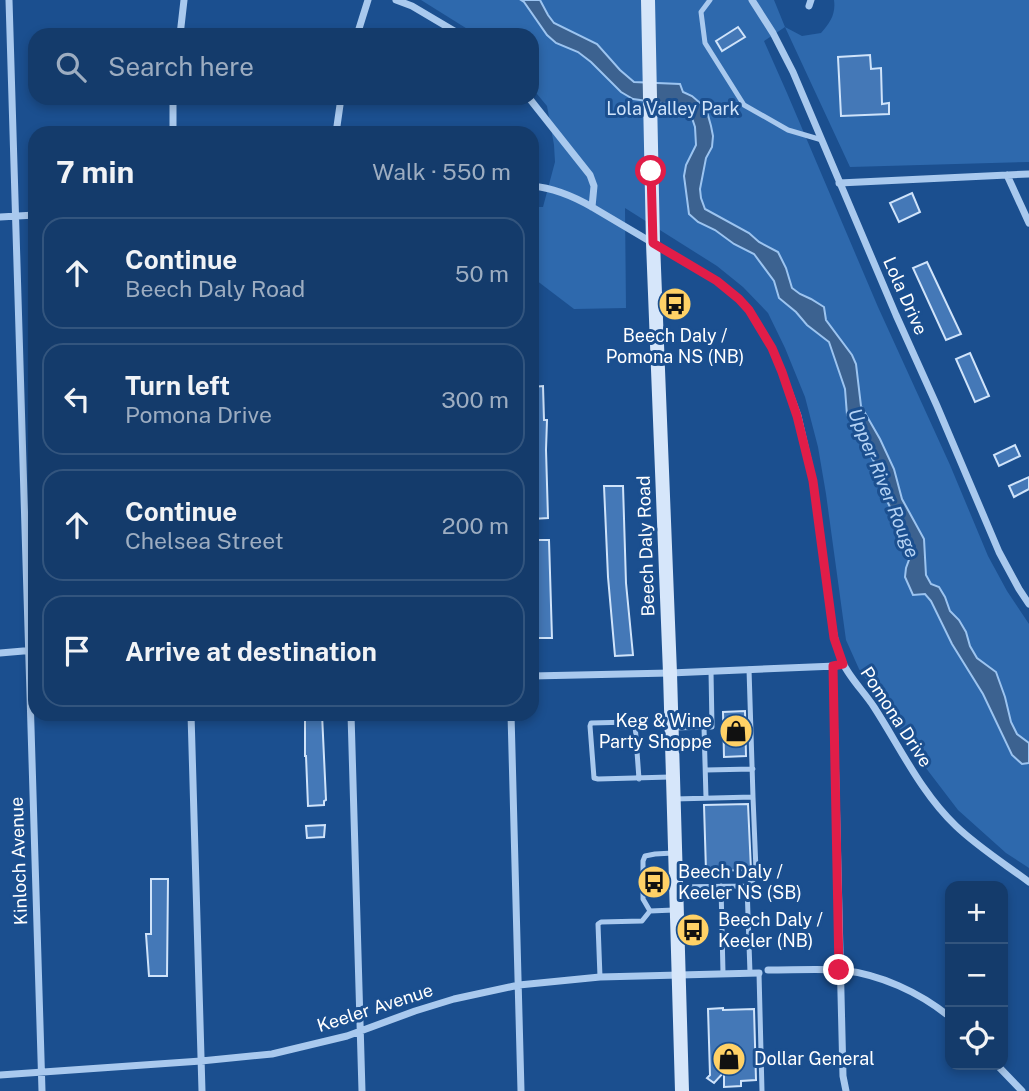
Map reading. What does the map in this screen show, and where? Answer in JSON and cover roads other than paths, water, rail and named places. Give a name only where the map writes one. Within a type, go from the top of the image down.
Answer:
[{"type":"main road","name":"Beech Daly Road","points":[[648,0],[653,243],[672,728],[682,1091]]},
{"type":"street","name":"Kinloch Avenue","points":[[9,0],[28,542]]},
{"type":"street","points":[[181,28],[184,0]]},
{"type":"street","points":[[359,28],[368,0]]},
{"type":"street","points":[[396,0],[449,28]]},
{"type":"street","name":"Lola Drive","points":[[752,0],[793,72],[999,552],[1029,604]]},
{"type":"street","points":[[173,105],[173,126]]},
{"type":"street","points":[[337,126],[340,105]]},
{"type":"street","points":[[534,105],[590,176],[594,186],[592,207]]},
{"type":"street","points":[[839,183],[1029,174]]},
{"type":"street","points":[[1007,175],[1029,223]]},
{"type":"street","name":"Pomona Drive","points":[[539,187],[568,194],[592,207],[717,281],[749,310],[772,348],[797,416],[813,481],[834,638],[843,664],[865,694],[919,782],[940,809],[972,840],[1029,881]]},
{"type":"street","points":[[0,217],[28,215]]},
{"type":"street","points":[[0,653],[28,650]]},
{"type":"street","points":[[539,676],[670,673],[843,664]]},
{"type":"street","points":[[833,666],[839,970],[843,1076],[846,1091]]},
{"type":"street","name":"Kinloch Avenue","points":[[34,721],[42,1091]]},
{"type":"street","points":[[191,721],[202,1091]]},
{"type":"street","points":[[351,721],[362,1091]]},
{"type":"street","points":[[511,721],[521,1091]]},
{"type":"street","points":[[768,970],[839,970],[862,974],[888,981],[927,1000],[945,1013]]},
{"type":"street","name":"Keeler Avenue","points":[[0,1075],[201,1061],[289,1051],[347,1037],[454,999],[519,985],[600,977],[754,973]]},
{"type":"street","points":[[1002,1070],[1022,1091]]},
{"type":"lane","points":[[710,0],[701,12],[705,43],[744,105],[788,130],[822,140]]},
{"type":"lane","points":[[677,887],[747,886],[756,875],[749,669]]},
{"type":"lane","points":[[672,728],[712,727],[711,671]]},
{"type":"lane","points":[[639,779],[635,724],[591,723],[594,778],[639,779],[673,777]]},
{"type":"lane","points":[[704,727],[706,798]]},
{"type":"lane","points":[[706,770],[753,769]]},
{"type":"lane","points":[[674,799],[753,797]]},
{"type":"lane","points":[[650,911],[643,899],[645,856],[676,853]]},
{"type":"lane","points":[[720,886],[723,973]]},
{"type":"lane","points":[[747,886],[762,1091]]},
{"type":"lane","points":[[600,977],[598,924],[642,921],[650,911],[677,910]]},
{"type":"water","name":"Upper River Rouge","points":[[521,0],[540,0],[554,23],[597,44],[634,82],[680,84],[683,92],[706,108],[713,136],[700,189],[705,209],[778,252],[792,288],[824,307],[826,320],[856,364],[861,406],[880,439],[894,469],[902,499],[924,539],[926,575],[931,584],[939,587],[950,611],[966,632],[977,658],[996,672],[1011,722],[1017,734],[1029,743],[1029,763],[1022,764],[1012,755],[983,694],[952,644],[931,601],[925,594],[913,595],[905,577],[910,557],[900,527],[881,489],[876,465],[847,415],[845,389],[829,342],[779,298],[774,281],[754,254],[689,214],[684,176],[686,165],[696,145],[692,118],[676,105],[633,99],[621,92],[591,62],[578,52],[556,43],[547,35]]},
{"type":"place","name":"Beech Daly / Pomona NS (NB)","points":[[675,304]]},
{"type":"place","name":"Keg & Wine Party Shoppe","points":[[736,731]]},
{"type":"place","name":"Beech Daly / Keeler NS (SB)","points":[[654,882]]},
{"type":"place","name":"Beech Daly / Keeler (NB)","points":[[693,930]]},
{"type":"place","name":"Dollar General","points":[[729,1059]]},
{"type":"park label","name":"Lola Valley Park","points":[[673,109]]}]
